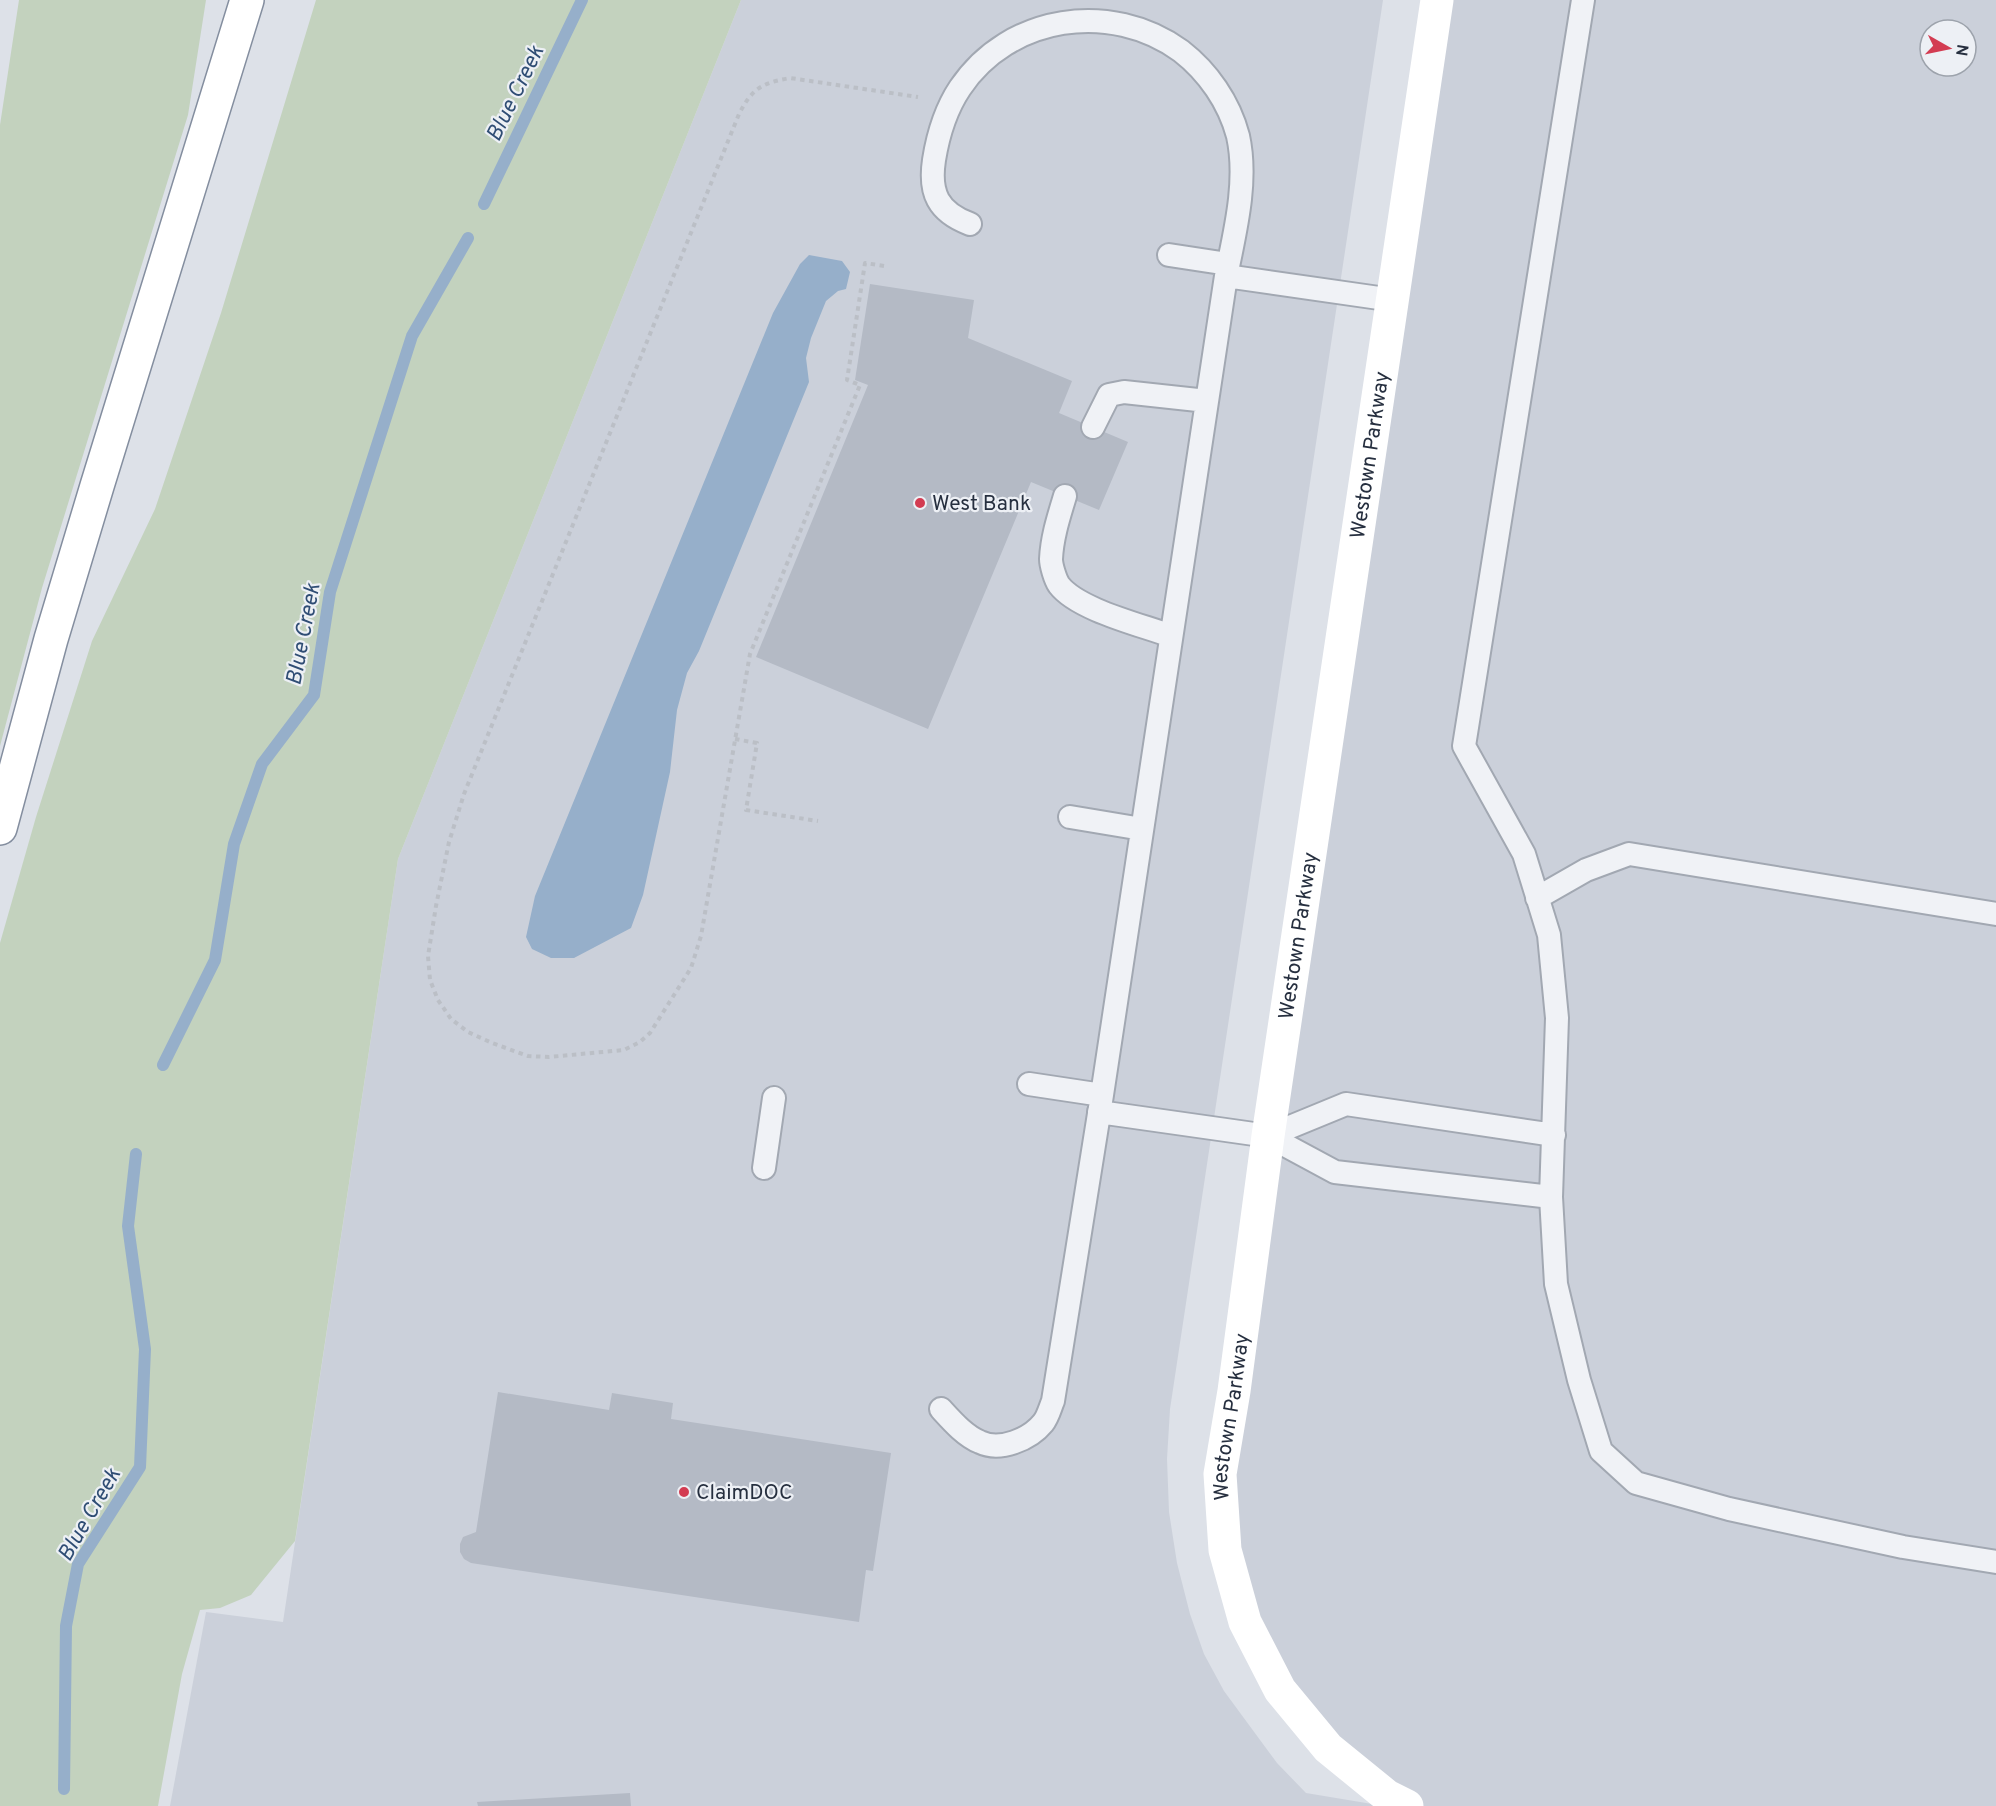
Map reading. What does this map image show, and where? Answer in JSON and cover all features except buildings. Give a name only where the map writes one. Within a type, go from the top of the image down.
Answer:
[{"type":"main road","points":[[0,828],[51,639],[93,497],[247,0]]},
{"type":"main road","name":"Westown Parkway","points":[[1407,1806],[1387,1796],[1328,1749],[1280,1690],[1245,1623],[1225,1550],[1220,1474],[1437,0]]},
{"type":"lane","points":[[1583,0],[1464,747],[1524,854],[1549,935],[1557,1018],[1551,1197],[1556,1284],[1579,1380],[1601,1451],[1636,1484],[1729,1509],[1881,1542],[1996,1562]]},
{"type":"lane","points":[[940,1409],[963,1431],[981,1443],[1001,1445],[1021,1440],[1044,1422],[1053,1401],[1240,196],[1242,166],[1238,137],[1228,109],[1213,83],[1193,60],[1169,42],[1143,29],[1114,21],[1085,19],[1056,23],[1027,32],[1001,46],[979,65],[960,88],[946,114],[932,177],[938,201],[956,219],[970,224]]},
{"type":"lane","points":[[1169,255],[1227,270],[1393,300]]},
{"type":"lane","points":[[1093,427],[1109,395],[1124,392],[1207,401]]},
{"type":"lane","points":[[1065,496],[1054,535],[1051,561],[1058,584],[1079,601],[1172,636]]},
{"type":"lane","points":[[1070,817],[1142,829]]},
{"type":"lane","points":[[1537,898],[1586,870],[1629,855],[1996,914]]},
{"type":"lane","points":[[1029,1084],[1101,1103],[1268,1136],[1335,1172],[1551,1197]]},
{"type":"lane","points":[[764,1168],[774,1098]]},
{"type":"lane","points":[[1268,1136],[1346,1104],[1554,1135]]},
{"type":"path","points":[[884,266],[866,263],[847,380],[860,386],[750,654],[697,953],[691,968],[650,1034],[624,1050],[549,1057],[528,1056],[492,1044],[468,1032],[451,1019],[438,1000],[430,980],[428,956],[447,852],[464,794],[734,125],[748,97],[760,87],[790,78],[952,103]]},
{"type":"path","points":[[735,739],[758,743],[746,810],[818,821]]},
{"type":"shaded area","points":[[741,0],[1383,0],[1170,1409],[1167,1459],[1169,1512],[1177,1563],[1190,1614],[1204,1654],[1224,1691],[1277,1763],[1306,1793],[1384,1806],[170,1806],[206,1612],[283,1622],[398,859]]},
{"type":"shaded area","points":[[1437,0],[1996,0],[1996,1806],[1407,1806],[1328,1748],[1225,1550]]},
{"type":"green space","points":[[19,0],[206,0],[188,115],[42,588],[0,746],[0,125]]},
{"type":"green space","points":[[316,0],[741,0],[398,859],[295,1541],[251,1595],[220,1608],[200,1610],[182,1674],[158,1806],[0,1806],[0,943],[36,817],[92,641],[155,509],[221,313]]},
{"type":"water","points":[[809,255],[842,261],[850,272],[846,289],[838,291],[826,301],[811,338],[806,358],[809,382],[699,651],[687,673],[677,710],[670,772],[643,895],[631,928],[574,958],[551,958],[532,949],[526,937],[535,896],[773,313],[800,264]]},
{"type":"waterway","name":"Blue Creek","points":[[484,204],[582,0]]},
{"type":"waterway","name":"Blue Creek","points":[[163,1065],[215,960],[234,844],[262,764],[314,695],[330,592],[412,336],[468,238]]},
{"type":"waterway","name":"Blue Creek","points":[[64,1789],[66,1626],[78,1564],[140,1467],[145,1349],[128,1226],[136,1154]]},
{"type":"place","name":"West Bank","points":[[920,503]]},
{"type":"place","name":"ClaimDOC","points":[[684,1492]]}]
